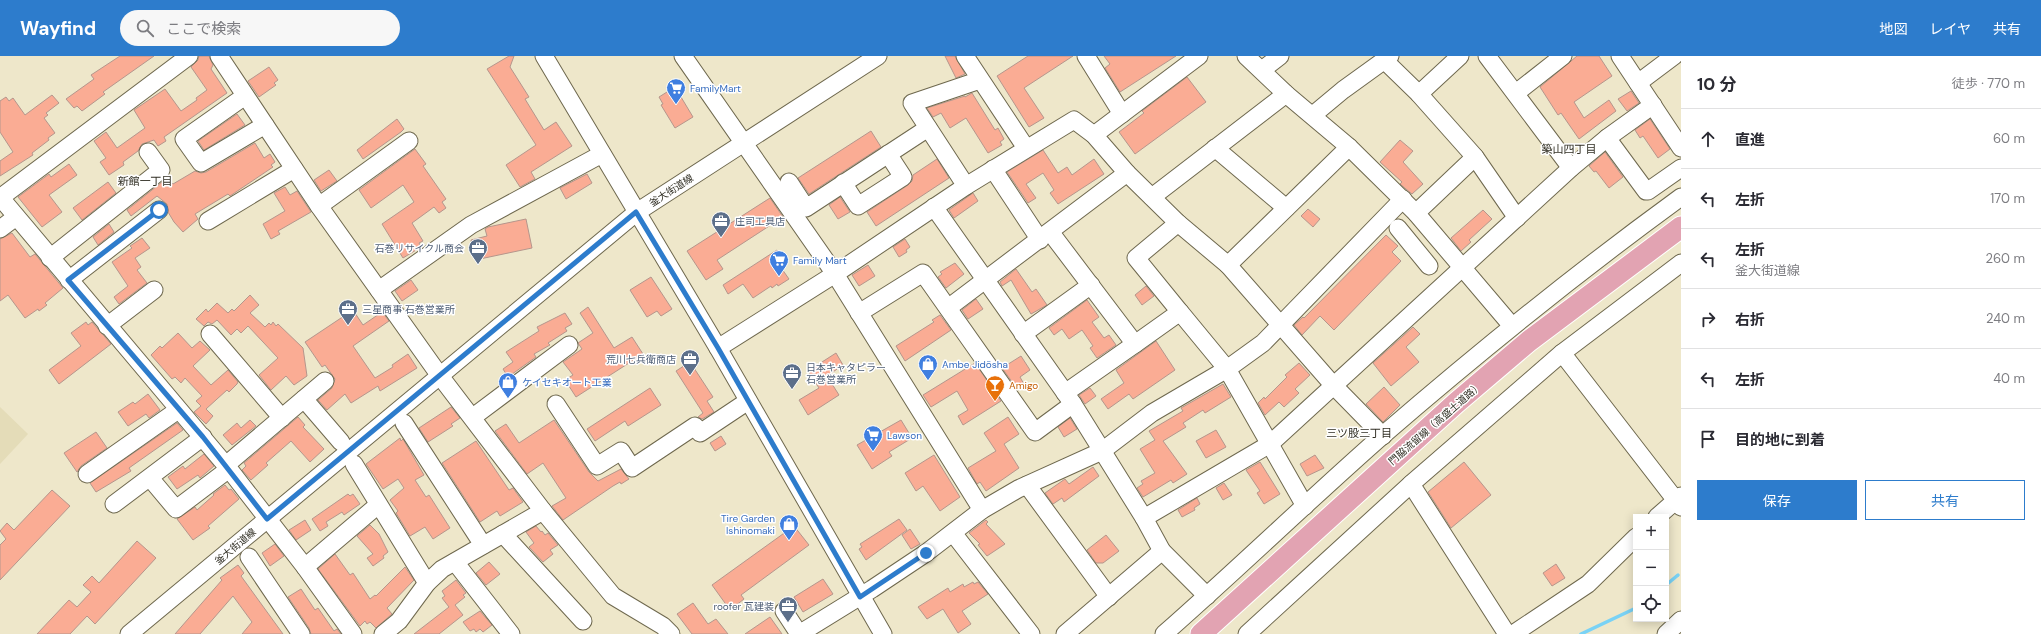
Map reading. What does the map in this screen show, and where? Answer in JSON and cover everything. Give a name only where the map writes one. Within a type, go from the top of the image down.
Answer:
[{"type":"main road","name":"門脇流留線（高盛土道路）","points":[[1201,634],[1467,394],[1529,341],[1681,227]]},
{"type":"street","points":[[190,56],[0,198],[178,410],[228,467],[305,567],[354,634]]},
{"type":"street","points":[[219,56],[319,206],[440,376],[473,417],[543,511],[613,596],[663,626],[671,634]]},
{"type":"street","points":[[544,56],[718,348],[860,597],[883,634]]},
{"type":"street","points":[[683,56],[835,274],[982,510]]},
{"type":"street","name":"釜大街道線","points":[[129,634],[636,212],[878,56]]},
{"type":"street","points":[[965,56],[1026,148]]},
{"type":"street","points":[[1086,56],[1122,114]]},
{"type":"street","points":[[1094,135],[1199,56]]},
{"type":"street","points":[[1246,56],[1286,94],[1313,115],[1349,147],[1416,212],[1512,326]]},
{"type":"street","points":[[1262,70],[1280,56]]},
{"type":"street","points":[[1419,94],[1460,56]]},
{"type":"street","points":[[1486,56],[1516,93],[1571,168]]},
{"type":"street","points":[[1620,56],[1681,148]]},
{"type":"street","points":[[1638,83],[1674,56]]},
{"type":"street","points":[[1313,115],[1343,90],[1387,58],[1475,157],[1517,218]]},
{"type":"street","points":[[1516,93],[1555,58]]},
{"type":"street","points":[[966,186],[912,103],[980,80]]},
{"type":"street","points":[[1152,197],[1286,94]]},
{"type":"street","points":[[245,96],[184,139],[201,163],[264,125]]},
{"type":"street","points":[[1144,518],[1270,444],[1464,268],[1571,168],[1607,138],[1653,104]]},
{"type":"street","points":[[718,348],[835,274],[966,186],[1074,120],[1094,135],[1127,173],[1178,222],[1228,265],[1334,386],[1383,436]]},
{"type":"street","points":[[789,182],[806,208],[928,128]]},
{"type":"street","points":[[1607,138],[1646,191],[1681,168]]},
{"type":"street","points":[[319,206],[409,141]]},
{"type":"street","points":[[1228,265],[1349,147]]},
{"type":"street","points":[[1215,148],[1286,208]]},
{"type":"street","points":[[50,258],[161,170],[148,152]]},
{"type":"street","points":[[379,290],[471,225],[602,154]]},
{"type":"street","points":[[843,183],[858,206],[903,177],[888,154]]},
{"type":"street","points":[[1416,212],[1475,157]]},
{"type":"street","points":[[208,221],[294,169]]},
{"type":"street","points":[[993,169],[1045,236],[1091,285],[1135,344]]},
{"type":"street","points":[[948,308],[1127,173]]},
{"type":"street","points":[[1164,634],[1383,436],[1512,326],[1603,254],[1681,197]]},
{"type":"street","points":[[784,611],[799,634],[860,597],[953,533],[982,510],[1027,485],[1102,451],[1152,413],[1227,369],[1263,344],[1403,199]]},
{"type":"street","points":[[934,207],[1069,399],[1144,518],[1162,551],[1207,596]]},
{"type":"street","points":[[68,280],[159,210]]},
{"type":"street","points":[[0,229],[16,217]]},
{"type":"street","points":[[1178,222],[1136,258],[1227,369],[1305,506]]},
{"type":"street","points":[[1398,228],[1429,266]]},
{"type":"street","points":[[1416,250],[1435,235]]},
{"type":"street","points":[[1247,634],[1411,484],[1562,353],[1678,270]]},
{"type":"street","points":[[859,313],[923,272],[1035,432],[1069,399],[1135,344],[1180,312]]},
{"type":"street","points":[[1023,334],[1091,285]]},
{"type":"street","points":[[107,326],[154,290]]},
{"type":"street","points":[[210,334],[282,418]]},
{"type":"street","points":[[473,417],[569,345]]},
{"type":"street","points":[[1562,353],[1679,501],[1661,514]]},
{"type":"street","points":[[150,478],[176,509],[228,467],[282,418],[326,381]]},
{"type":"street","points":[[304,399],[341,442]]},
{"type":"street","points":[[556,404],[597,466],[621,451],[632,468],[695,426],[700,433],[748,401]]},
{"type":"street","points":[[87,474],[178,410]]},
{"type":"street","points":[[404,423],[483,546]]},
{"type":"street","points":[[114,504],[203,437]]},
{"type":"street","points":[[354,464],[427,583]]},
{"type":"street","points":[[1411,484],[1507,634]]},
{"type":"street","points":[[1027,485],[1109,597]]},
{"type":"street","points":[[305,567],[378,505]]},
{"type":"street","points":[[390,632],[427,583],[442,569],[543,511]]},
{"type":"street","points":[[953,533],[1031,634]]},
{"type":"street","points":[[504,534],[583,621]]},
{"type":"street","points":[[1513,634],[1588,584],[1633,540]]},
{"type":"street","points":[[1065,634],[1162,551]]},
{"type":"street","points":[[249,557],[301,634]]},
{"type":"street","points":[[455,562],[511,634]]},
{"type":"street","points":[[1666,634],[1681,620]]},
{"type":"shaded area","points":[[0,407],[28,434],[0,464]]},
{"type":"building","points":[[120,56],[154,56],[103,92],[105,94],[82,111],[77,106],[74,108],[66,99],[94,79],[91,75]]},
{"type":"building","points":[[199,56],[209,56],[213,65],[211,69],[227,93],[164,137],[166,141],[158,146],[154,140],[142,144],[138,151],[123,162],[124,165],[109,175],[100,162],[106,158],[94,141],[106,132],[117,148],[145,128],[134,110],[165,89],[181,111],[197,100],[196,98],[207,90],[191,67],[198,60]]},
{"type":"building","points":[[509,56],[514,56],[510,67],[529,97],[525,99],[544,130],[556,122],[572,146],[531,172],[535,179],[520,187],[506,165],[536,145],[487,69]]},
{"type":"building","points":[[945,56],[955,56],[965,74],[956,78]]},
{"type":"building","points":[[1028,56],[1073,56],[1024,88],[1044,118],[1029,127],[997,76]]},
{"type":"building","points":[[1104,56],[1176,56],[1120,92],[1105,68],[1110,64]]},
{"type":"building","points":[[1577,56],[1599,56],[1612,76],[1574,102],[1584,118],[1609,100],[1616,111],[1579,139],[1561,113],[1558,115],[1540,87]]},
{"type":"building","points":[[269,67],[278,80],[274,83],[276,85],[259,97],[248,81]]},
{"type":"building","points":[[1187,77],[1206,102],[1135,154],[1119,132],[1144,113],[1142,111]]},
{"type":"building","points":[[675,87],[693,117],[675,128],[661,105],[663,104],[659,97]]},
{"type":"building","points":[[1631,91],[1639,103],[1627,111],[1618,99]]},
{"type":"building","points":[[972,93],[995,130],[998,128],[1004,139],[1000,142],[1002,145],[988,153],[966,118],[950,128],[941,113],[933,117],[927,108],[965,97]]},
{"type":"building","points":[[52,95],[59,103],[46,113],[48,115],[44,118],[55,133],[48,138],[49,140],[32,153],[33,155],[0,176],[0,161],[13,152],[0,132],[0,101],[6,97],[9,101],[13,98],[25,115]]},
{"type":"building","points":[[237,114],[245,125],[204,150],[198,141]]},
{"type":"building","points":[[397,119],[404,129],[363,159],[357,150]]},
{"type":"building","points":[[1650,119],[1670,149],[1658,158],[1643,136],[1640,138],[1635,130]]},
{"type":"building","points":[[871,131],[881,147],[809,194],[798,178]]},
{"type":"building","points":[[1400,140],[1413,151],[1403,162],[1423,184],[1412,194],[1400,184],[1402,182],[1380,162]]},
{"type":"building","points":[[255,143],[264,158],[270,154],[275,162],[271,165],[273,167],[230,196],[228,194],[195,214],[198,219],[183,232],[168,212],[167,204],[157,196],[131,216],[127,210],[167,178],[173,184],[195,171],[201,173],[206,172]]},
{"type":"building","points":[[415,149],[426,164],[423,166],[446,199],[442,202],[446,208],[439,213],[434,207],[412,223],[423,241],[419,243],[421,247],[403,258],[382,224],[414,202],[403,185],[371,208],[359,190]]},
{"type":"building","points":[[1043,150],[1058,173],[1067,167],[1072,175],[1094,159],[1104,174],[1058,204],[1050,193],[1054,190],[1043,173],[1026,184],[1036,198],[1028,203],[1007,172]]},
{"type":"building","points":[[1605,152],[1623,177],[1609,188],[1596,171],[1594,172],[1589,166]]},
{"type":"building","points":[[937,159],[949,178],[876,226],[867,212],[908,185],[912,181],[913,175]]},
{"type":"building","points":[[69,164],[77,175],[49,195],[62,212],[42,227],[18,197],[49,174],[51,177]]},
{"type":"building","points":[[329,170],[337,181],[321,191],[314,180]]},
{"type":"building","points":[[587,174],[592,183],[566,199],[560,188]]},
{"type":"building","points":[[108,182],[116,193],[82,220],[73,208]]},
{"type":"building","points":[[285,187],[290,195],[297,191],[311,212],[278,231],[280,234],[271,239],[263,224],[285,211],[274,193]]},
{"type":"building","points":[[973,193],[978,201],[954,218],[949,210]]},
{"type":"building","points":[[840,197],[850,212],[838,219],[829,205]]},
{"type":"building","points":[[770,198],[783,217],[717,260],[723,269],[706,280],[687,251]]},
{"type":"building","points":[[1308,209],[1320,219],[1313,227],[1301,216]]},
{"type":"building","points":[[1483,210],[1492,219],[1469,240],[1471,242],[1461,251],[1451,238]]},
{"type":"building","points":[[526,219],[532,248],[475,260],[471,240],[487,236],[485,229],[488,227]]},
{"type":"building","points":[[109,224],[114,232],[98,245],[93,237]]},
{"type":"building","points":[[12,233],[30,257],[35,254],[63,288],[45,303],[47,305],[25,318],[8,295],[0,301],[0,239]]},
{"type":"building","points":[[1386,235],[1398,246],[1392,252],[1401,261],[1334,330],[1320,316],[1302,335],[1294,325],[1303,317],[1304,318]]},
{"type":"building","points":[[142,238],[150,248],[135,258],[141,267],[137,270],[147,283],[119,304],[114,297],[128,286],[112,262],[132,248],[130,246]]},
{"type":"building","points":[[905,239],[910,247],[906,250],[907,252],[899,257],[893,247]]},
{"type":"building","points":[[777,250],[782,258],[777,262],[789,279],[778,286],[777,284],[772,288],[771,286],[753,298],[743,284],[728,294],[723,285]]},
{"type":"building","points":[[955,263],[964,274],[946,288],[938,277],[942,274],[940,272]]},
{"type":"building","points":[[868,265],[875,276],[859,286],[852,275]]},
{"type":"building","points":[[1016,269],[1032,292],[1036,289],[1047,305],[1031,314],[1011,280],[1002,286],[1000,282]]},
{"type":"building","points":[[651,277],[672,309],[661,316],[657,311],[647,317],[630,290]]},
{"type":"building","points":[[411,280],[418,290],[402,301],[395,291]]},
{"type":"building","points":[[1146,286],[1154,296],[1142,305],[1135,295]]},
{"type":"building","points":[[250,295],[259,305],[250,313],[265,327],[269,323],[271,325],[273,322],[276,326],[278,324],[303,348],[307,376],[294,385],[286,376],[271,390],[259,375],[278,358],[248,326],[241,333],[237,329],[231,335],[217,320],[212,324],[208,322],[204,326],[196,319],[206,309],[208,312],[217,303],[228,313],[232,309],[234,311]]},
{"type":"building","points":[[976,299],[983,309],[968,319],[962,310]]},
{"type":"building","points":[[1087,300],[1099,317],[1092,322],[1104,338],[1109,335],[1116,345],[1097,358],[1090,348],[1093,346],[1082,330],[1069,339],[1062,329],[1054,335],[1049,328]]},
{"type":"building","points":[[588,307],[614,348],[632,337],[643,354],[576,397],[565,380],[573,375],[563,362],[582,349],[578,343],[593,333],[580,313]]},
{"type":"building","points":[[353,310],[363,325],[382,312],[389,321],[353,346],[375,378],[393,367],[392,365],[408,354],[417,368],[380,391],[378,386],[351,403],[345,394],[327,410],[318,400],[332,388],[335,379],[325,365],[322,367],[305,342]]},
{"type":"building","points":[[565,313],[572,324],[565,328],[567,331],[548,343],[550,345],[534,354],[536,357],[508,377],[503,369],[513,362],[506,352],[539,331],[537,327]]},
{"type":"building","points":[[940,315],[951,330],[905,361],[896,346],[934,322],[932,320]]},
{"type":"building","points":[[86,322],[88,325],[92,322],[111,344],[59,384],[49,370],[81,346],[71,333]]},
{"type":"building","points":[[1413,327],[1420,334],[1406,347],[1419,362],[1391,386],[1373,363]]},
{"type":"building","points":[[178,333],[192,348],[200,341],[210,350],[193,366],[211,385],[228,370],[238,382],[229,392],[227,390],[206,409],[213,416],[206,424],[194,412],[201,406],[196,401],[202,396],[185,378],[181,383],[175,377],[172,379],[151,355],[160,346],[162,348]]},
{"type":"building","points":[[1156,341],[1175,370],[1133,399],[1129,394],[1108,409],[1101,399],[1124,383],[1116,370]]},
{"type":"building","points":[[836,353],[843,365],[827,376],[839,395],[808,415],[799,400],[819,388],[808,371]]},
{"type":"building","points":[[1021,356],[1030,370],[1020,377],[1025,386],[1018,390],[1002,368]]},
{"type":"building","points":[[690,362],[713,397],[707,401],[714,412],[702,419],[698,417],[703,413],[676,371]]},
{"type":"building","points":[[975,363],[1001,401],[963,425],[958,416],[968,410],[957,391],[931,407],[923,395]]},
{"type":"building","points":[[1299,363],[1310,375],[1295,389],[1299,393],[1284,407],[1279,402],[1265,415],[1258,403],[1264,397],[1265,399],[1287,377],[1285,375]]},
{"type":"building","points":[[1223,384],[1231,397],[1205,413],[1203,410],[1183,423],[1186,427],[1163,441],[1187,474],[1173,483],[1171,480],[1143,497],[1137,488],[1143,484],[1141,481],[1155,473],[1140,449],[1155,440],[1149,431],[1183,411],[1181,408]]},
{"type":"building","points":[[1384,387],[1400,405],[1383,422],[1366,404]]},
{"type":"building","points":[[650,388],[661,405],[628,426],[625,421],[595,441],[587,429]]},
{"type":"building","points":[[1090,388],[1096,396],[1085,404],[1079,395]]},
{"type":"building","points":[[148,394],[160,410],[149,418],[146,414],[128,426],[118,412],[133,402],[135,404]]},
{"type":"building","points":[[451,407],[460,418],[451,424],[453,426],[428,442],[419,428]]},
{"type":"building","points":[[298,417],[305,425],[303,427],[324,449],[310,462],[291,441],[266,463],[268,465],[251,480],[242,470],[246,466],[244,463]]},
{"type":"building","points":[[1008,417],[1019,434],[1004,444],[1019,468],[986,491],[980,482],[977,484],[968,468],[996,451],[984,433]]},
{"type":"building","points":[[1070,418],[1077,429],[1064,437],[1058,427]]},
{"type":"building","points":[[250,420],[256,426],[232,445],[223,435],[237,423],[241,428]]},
{"type":"building","points":[[554,420],[589,472],[598,481],[621,469],[629,479],[621,484],[620,482],[613,486],[563,520],[552,506],[566,498],[543,463],[527,474],[495,431],[506,424],[519,443]]},
{"type":"building","points":[[901,420],[912,438],[889,452],[892,456],[872,469],[857,445]]},
{"type":"building","points":[[177,423],[183,430],[129,468],[131,471],[96,492],[90,483]]},
{"type":"building","points":[[1216,430],[1226,447],[1206,458],[1196,441]]},
{"type":"building","points":[[96,432],[107,448],[81,466],[77,472],[64,453]]},
{"type":"building","points":[[721,436],[726,444],[715,451],[710,443]]},
{"type":"building","points":[[400,438],[401,441],[403,439],[424,475],[415,480],[426,497],[429,495],[450,528],[433,539],[425,527],[410,536],[396,513],[398,511],[390,500],[404,488],[398,479],[383,489],[366,464]]},
{"type":"building","points":[[476,441],[509,490],[513,488],[523,502],[500,516],[497,511],[480,522],[442,463]]},
{"type":"building","points":[[204,454],[214,466],[200,478],[198,475],[177,489],[168,477],[183,466],[185,469]]},
{"type":"building","points":[[934,455],[960,497],[940,511],[923,486],[916,491],[905,473]]},
{"type":"building","points":[[1315,455],[1324,468],[1307,476],[1300,464]]},
{"type":"building","points":[[1260,462],[1280,494],[1264,504],[1257,493],[1260,491],[1246,470]]},
{"type":"building","points":[[1464,462],[1491,495],[1451,528],[1428,492]]},
{"type":"building","points":[[1093,467],[1099,476],[1064,502],[1062,498],[1053,504],[1045,493],[1065,479],[1069,484]]},
{"type":"building","points":[[1224,483],[1232,495],[1223,500],[1216,488]]},
{"type":"building","points":[[225,485],[229,490],[231,489],[239,499],[208,526],[210,528],[193,540],[177,519],[195,507],[197,510],[214,495],[213,494]]},
{"type":"building","points":[[52,490],[70,506],[0,580],[0,545],[6,539],[0,531],[7,523],[14,530]]},
{"type":"building","points":[[348,494],[350,496],[353,494],[360,504],[344,515],[342,512],[326,522],[328,526],[320,531],[312,519]]},
{"type":"building","points":[[1197,498],[1200,504],[1194,508],[1195,510],[1182,517],[1178,510]]},
{"type":"building","points":[[899,519],[907,530],[866,560],[859,549],[862,547],[860,544]]},
{"type":"building","points":[[305,520],[311,530],[296,540],[289,530]]},
{"type":"building","points":[[986,520],[988,522],[986,524],[1005,544],[987,556],[978,545],[980,544],[969,533]]},
{"type":"building","points":[[370,525],[379,534],[388,552],[383,556],[384,558],[373,566],[367,558],[373,554],[357,536]]},
{"type":"building","points":[[536,526],[545,535],[548,533],[558,545],[550,550],[553,554],[543,562],[529,547],[534,543],[526,532]]},
{"type":"building","points":[[794,526],[809,545],[741,595],[744,599],[730,610],[712,585]]},
{"type":"building","points":[[910,529],[920,544],[911,549],[902,535]]},
{"type":"building","points":[[1106,535],[1119,551],[1103,563],[1096,563],[1087,550]]},
{"type":"building","points":[[137,541],[156,558],[95,624],[87,616],[70,634],[37,634],[69,600],[77,607],[91,592],[83,585],[92,576],[99,583]]},
{"type":"building","points":[[275,544],[284,556],[270,566],[262,553]]},
{"type":"building","points":[[335,554],[350,575],[353,573],[370,599],[375,595],[376,596],[405,567],[414,580],[387,608],[392,614],[376,628],[370,622],[367,624],[365,621],[360,626],[318,569]]},
{"type":"building","points":[[489,562],[500,574],[486,585],[476,573]]},
{"type":"building","points":[[1556,564],[1565,578],[1552,586],[1543,573]]},
{"type":"building","points":[[238,565],[244,573],[241,576],[283,634],[242,634],[252,622],[233,596],[200,634],[175,634],[222,580],[220,578]]},
{"type":"building","points":[[823,579],[833,594],[803,612],[794,597]]},
{"type":"building","points":[[456,580],[466,593],[463,595],[465,597],[455,605],[463,615],[439,634],[414,634],[449,607],[442,598],[445,596],[442,591]]},
{"type":"building","points":[[973,582],[974,584],[978,582],[988,594],[962,611],[971,624],[958,633],[943,609],[927,619],[918,607],[948,588],[950,592],[963,584],[964,587]]},
{"type":"building","points":[[301,589],[315,610],[318,608],[334,631],[337,629],[341,634],[311,634],[309,628],[288,597]]},
{"type":"building","points":[[693,603],[708,624],[716,619],[728,634],[692,634],[677,614]]},
{"type":"building","points":[[480,611],[492,625],[483,632],[480,629],[476,632],[474,629],[470,631],[463,622]]},
{"type":"building","points":[[770,617],[782,634],[745,634]]},
{"type":"waterway","points":[[1669,582],[1678,575]]},
{"type":"waterway","points":[[1581,634],[1633,609]]},
{"type":"place","name":"FamilyMart","points":[[676,105]]},
{"type":"place","name":"庄司工具店","points":[[721,238]]},
{"type":"place","name":"石巻リサイクル商会","points":[[478,265]]},
{"type":"place","name":"Family Mart","points":[[779,277]]},
{"type":"place","name":"三星商事 石巻営業所","points":[[348,326]]},
{"type":"place","name":"荒川七兵衛商店","points":[[690,376]]},
{"type":"place","name":"Ambe Jidōsha","points":[[928,381]]},
{"type":"place","name":"日本キャタピラー 石巻営業所","points":[[792,390]]},
{"type":"place","name":"ケイセキオート工業","points":[[508,399]]},
{"type":"place","name":"Amigo","points":[[995,402]]},
{"type":"place","name":"Lawson","points":[[873,452]]},
{"type":"place","name":"Tire Garden Ishinomaki","points":[[789,541]]},
{"type":"place","name":"roofer 瓦建装","points":[[788,623]]},
{"type":"district","name":"築山四丁目","points":[[1569,149]]},
{"type":"district","name":"新館一丁目","points":[[145,181]]},
{"type":"district","name":"三ツ股三丁目","points":[[1359,433]]},
{"type":"route","points":[[159,210],[68,280],[178,410],[203,437],[267,519],[636,212],[718,348],[860,597],[926,553]]}]
